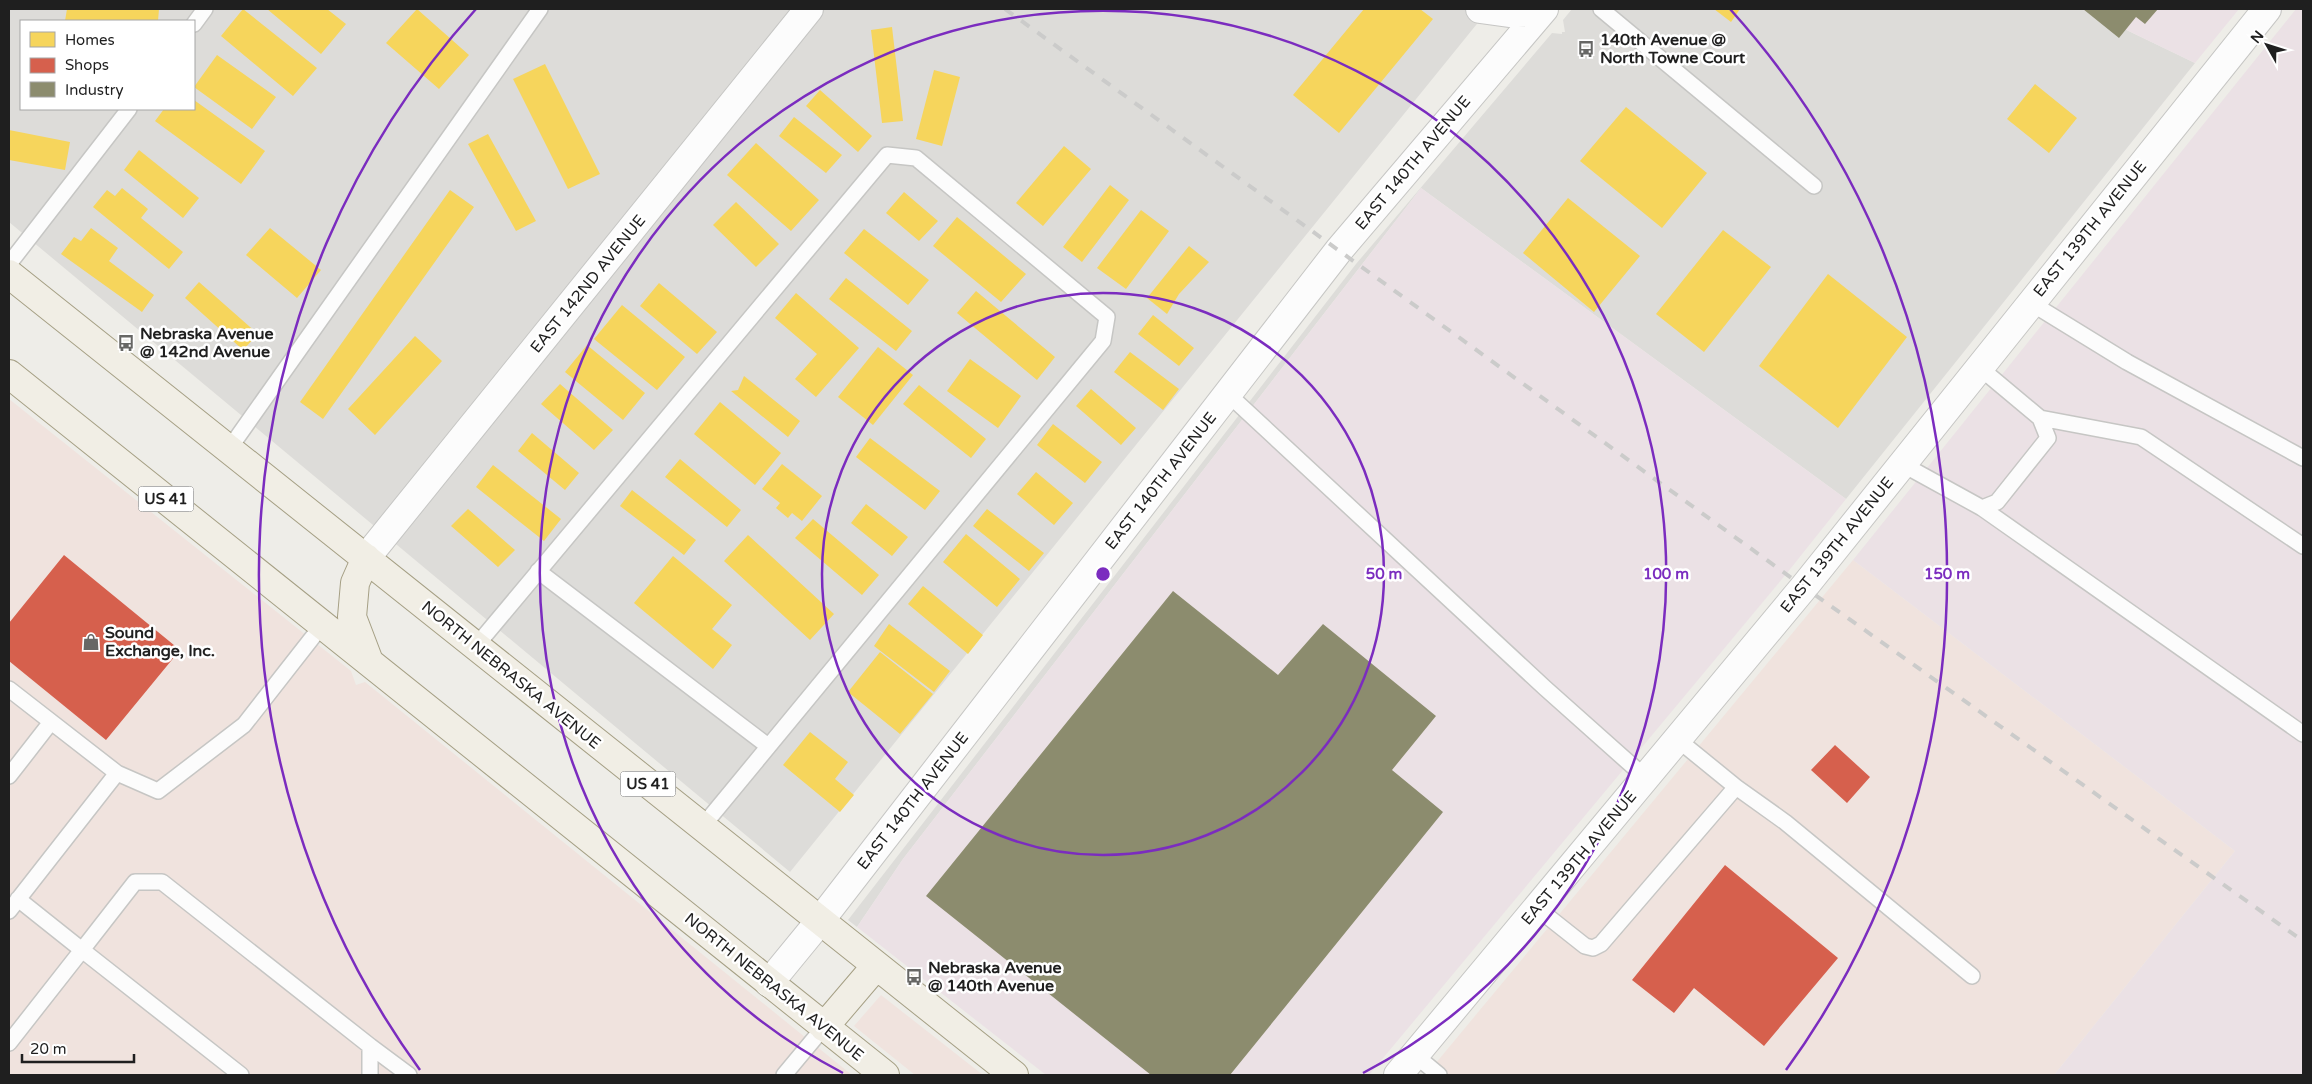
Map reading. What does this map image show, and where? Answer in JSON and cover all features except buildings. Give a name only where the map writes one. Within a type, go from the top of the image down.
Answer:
[{"type":"main road","name":"NORTH NEBRASKA AVENUE","points":[[9,274],[1014,1075]]},
{"type":"main road","name":"NORTH NEBRASKA AVENUE","points":[[9,374],[884,1075]]},
{"type":"main road","points":[[366,558],[356,583],[352,617],[368,660]]},
{"type":"main road","points":[[824,1028],[876,966]]},
{"type":"street","name":"EAST 142ND AVENUE","points":[[366,558],[810,9]]},
{"type":"street","points":[[1480,9],[1509,13],[1542,10]]},
{"type":"street","name":"EAST 139TH AVENUE","points":[[1398,1075],[1804,587],[2267,9]]},
{"type":"street","name":"EAST 140TH AVENUE","points":[[769,983],[820,922],[1339,250],[1542,10]]},
{"type":"lane","points":[[195,23],[205,9]]},
{"type":"lane","points":[[229,449],[540,9]]},
{"type":"lane","points":[[1601,9],[1814,186]]},
{"type":"lane","points":[[9,264],[127,110]]},
{"type":"lane","points":[[476,646],[887,155],[916,158],[1107,317],[1103,341],[702,827]]},
{"type":"lane","points":[[2031,302],[2127,362],[2303,458]]},
{"type":"lane","points":[[1979,368],[2040,418],[2141,437],[2303,546]]},
{"type":"lane","points":[[1228,394],[1537,682],[1646,778]]},
{"type":"lane","points":[[1982,508],[1996,502],[2048,438],[2040,418]]},
{"type":"lane","points":[[1902,464],[1982,508],[2303,734]]},
{"type":"lane","points":[[538,571],[768,746]]},
{"type":"lane","points":[[9,689],[117,773],[158,791],[244,725],[323,624]]},
{"type":"lane","points":[[9,776],[51,722]]},
{"type":"lane","points":[[1677,739],[1736,787],[1785,822],[1972,976]]},
{"type":"lane","points":[[9,911],[117,773]]},
{"type":"lane","points":[[1537,908],[1585,946],[1593,948],[1601,944],[1736,787]]},
{"type":"lane","points":[[9,1043],[135,882],[162,882],[409,1075]]},
{"type":"lane","points":[[18,899],[241,1075]]},
{"type":"lane","points":[[784,1075],[824,1028]]},
{"type":"lane","points":[[370,1046],[370,1075]]},
{"type":"lane","points":[[1415,1055],[1439,1075]]},
{"type":"shaded area","points":[[9,9],[1489,9],[790,872],[9,222]]},
{"type":"shaded area","points":[[1572,9],[2083,9],[2195,63],[1846,499],[1421,188],[903,859],[857,927],[848,920],[1356,264],[1552,33],[1562,34],[1562,32],[1565,32],[1563,20]]},
{"type":"shaded area","points":[[2083,9],[2239,9],[2195,63]]},
{"type":"shaded area","points":[[2296,9],[2303,9],[2303,1075],[2054,1075],[2235,851],[1853,560]]},
{"type":"shaded area","points":[[1421,188],[1846,499],[1787,573],[1369,1075],[1046,1075],[857,927],[903,859]]},
{"type":"shaded area","points":[[9,399],[351,671],[356,685],[365,682],[852,1075],[9,1075]]},
{"type":"shaded area","points":[[1853,560],[2235,851],[2054,1075],[1426,1075]]},
{"type":"shaded area","points":[[881,995],[983,1075],[915,1075],[854,1026]]},
{"type":"railway","points":[[1005,9],[1804,587],[2303,941]]},
{"type":"place","name":"140th Avenue @ North Towne Court","points":[[1586,49]]},
{"type":"place","name":"Nebraska Avenue @ 142nd Avenue","points":[[126,343]]},
{"type":"place","name":"Sound Exchange, Inc.","points":[[91,642]]},
{"type":"place","name":"Nebraska Avenue @ 140th Avenue","points":[[914,977]]}]
